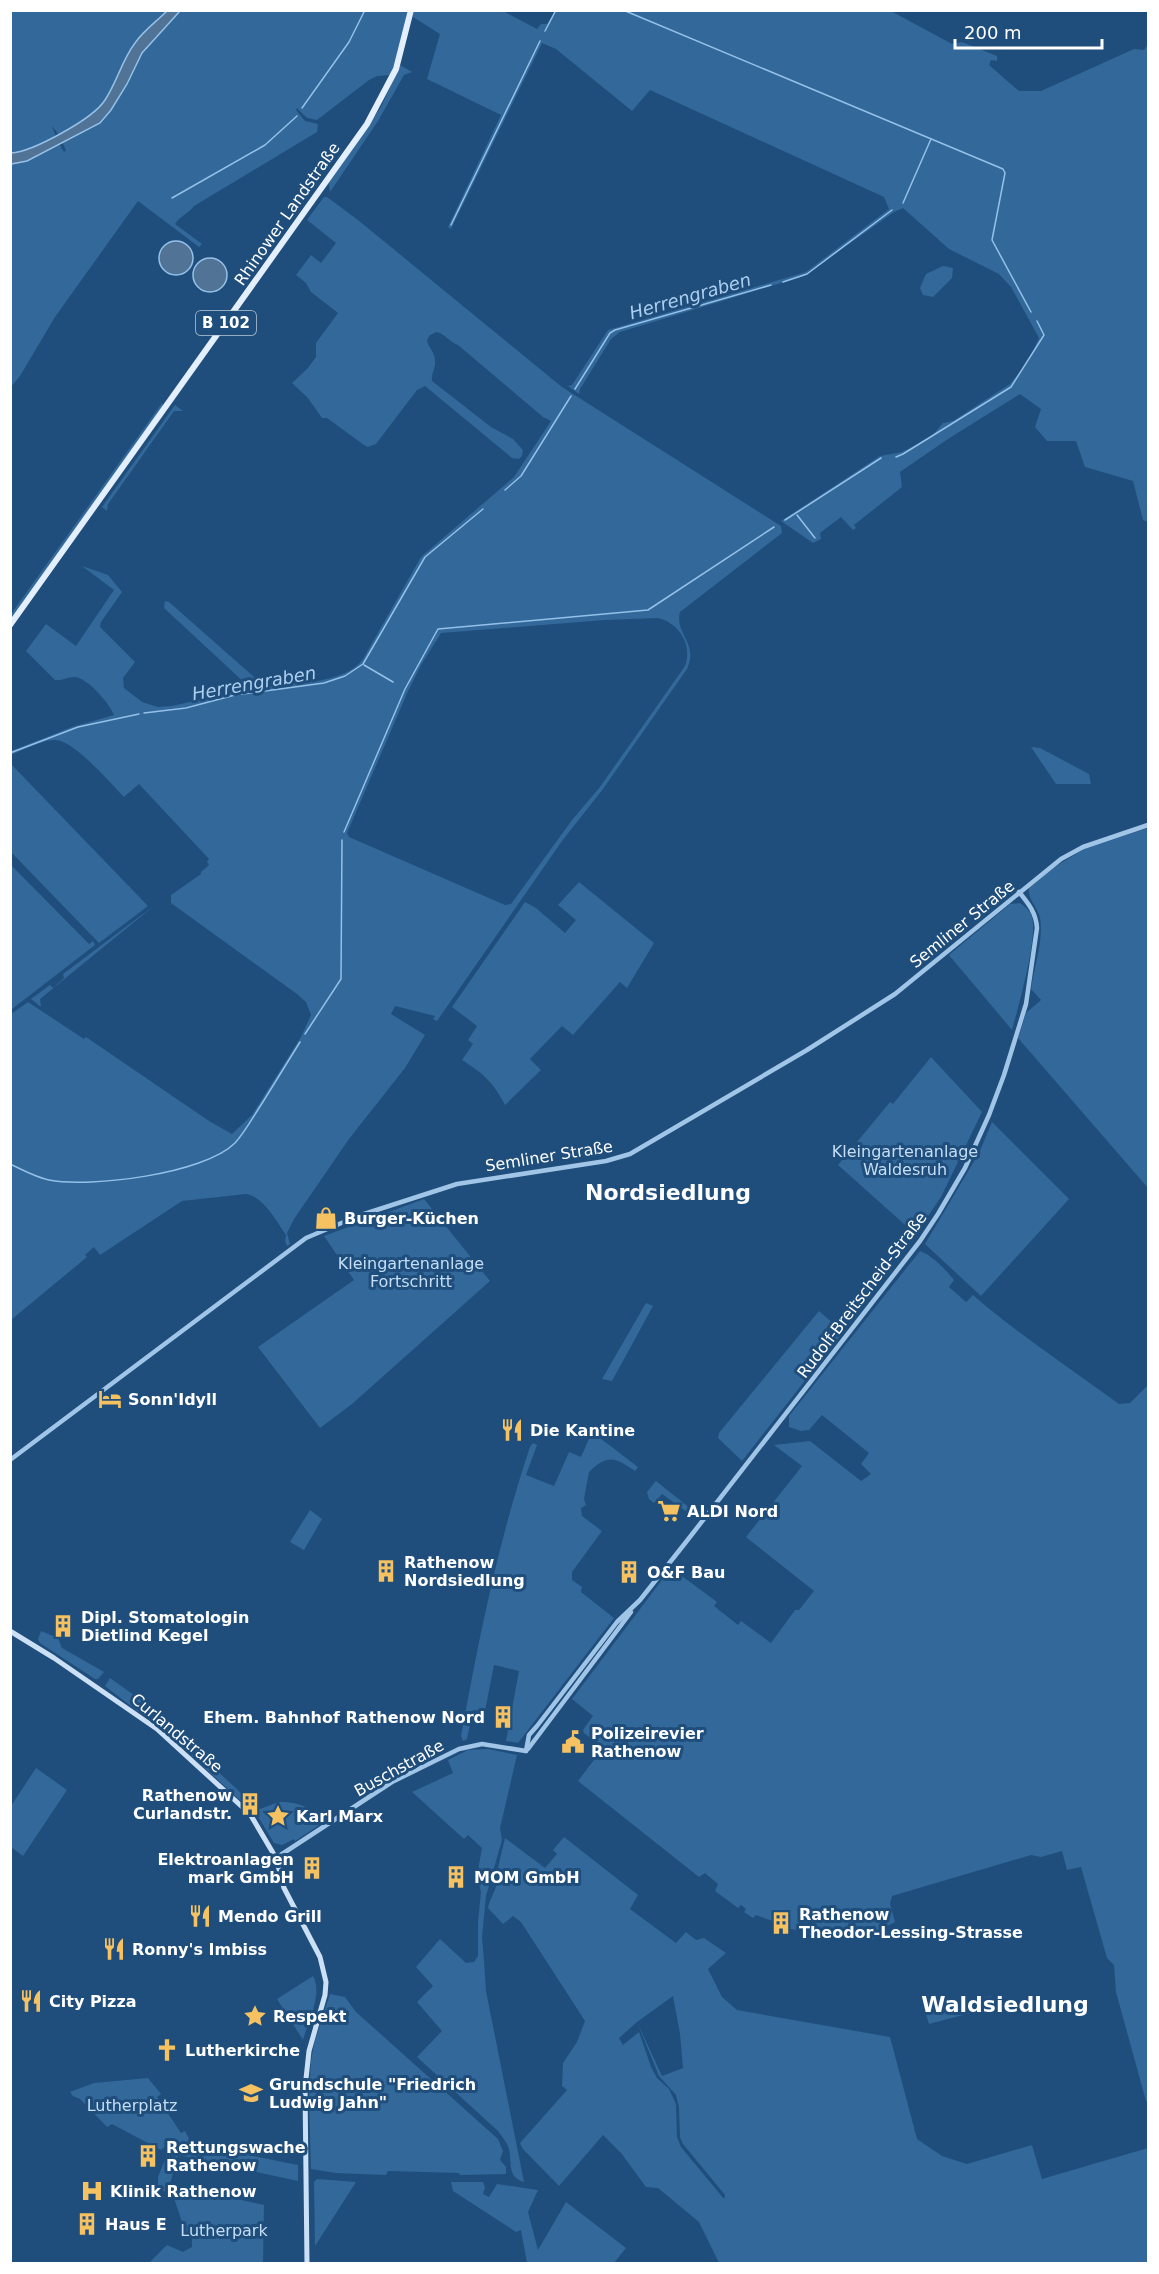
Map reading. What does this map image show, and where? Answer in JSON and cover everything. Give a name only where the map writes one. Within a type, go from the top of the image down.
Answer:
[{"type":"main road","name":"Rhinower Landstraße","points":[[10,625],[367,124],[396,69],[411,10]]},
{"type":"main road","name":"Curlandstraße","points":[[10,1631],[151,1724],[250,1814],[276,1858],[284,1888],[320,1958],[326,1982],[325,1995],[309,2050],[305,2088],[306,2264]]},
{"type":"street","name":"Semliner Straße","points":[[10,1460],[306,1238],[358,1216],[457,1184],[606,1161],[630,1154],[884,1002],[1050,867],[1072,852],[1149,825]]},
{"type":"street","name":"Rudolf-Breitscheid-Straße","points":[[512,1749],[526,1751],[530,1735],[617,1623],[635,1606],[920,1241],[965,1168],[1004,1075],[1026,1004],[1037,918],[1020,892]]},
{"type":"street","name":"Buschstraße","points":[[276,1858],[392,1782],[459,1749],[482,1744],[512,1749]]},
{"type":"green space","points":[[10,11],[167,11],[135,42],[99,109],[59,135],[52,126],[56,137],[23,151],[11,153]]},
{"type":"green space","points":[[180,11],[408,11],[398,56],[390,75],[377,76],[369,80],[317,120],[307,118],[297,108],[296,110],[305,121],[318,124],[317,132],[194,206],[177,221],[175,224],[202,244],[199,247],[138,201],[55,317],[11,387],[11,164],[27,161],[59,143],[64,152],[66,150],[62,142],[100,123],[127,84],[142,53]]},
{"type":"green space","points":[[414,11],[503,11],[537,29],[541,24],[547,24],[555,11],[891,11],[952,44],[962,42],[997,56],[997,61],[991,60],[989,65],[1019,91],[1041,91],[1134,49],[1144,50],[1148,44],[1148,522],[1143,520],[1133,481],[1085,467],[1076,441],[1047,441],[1035,427],[1041,409],[1020,394],[900,472],[902,487],[854,525],[856,528],[853,530],[841,517],[820,533],[821,539],[813,543],[781,521],[880,456],[902,452],[931,437],[943,423],[953,421],[1010,384],[1028,362],[1039,338],[1011,287],[999,274],[949,249],[903,208],[804,276],[620,332],[611,339],[579,394],[568,386],[572,385],[608,330],[806,272],[889,209],[884,197],[650,90],[632,111],[556,49],[542,43],[451,229],[448,227],[501,115],[427,79],[440,34],[413,17]]},
{"type":"green space","points":[[400,65],[412,72],[404,75],[378,121],[330,192],[329,183],[381,107]]},
{"type":"green space","points":[[324,197],[327,197],[562,387],[781,526],[782,533],[680,612],[680,627],[690,652],[687,669],[603,789],[562,841],[437,1021],[433,1019],[435,1016],[395,1006],[391,1014],[425,1035],[405,1068],[349,1139],[294,1219],[287,1233],[290,1244],[287,1246],[286,1235],[269,1210],[252,1196],[246,1194],[182,1201],[100,1255],[94,1247],[85,1255],[87,1257],[11,1320],[11,1014],[28,1002],[84,1039],[86,1037],[209,1121],[232,1134],[252,1115],[301,1037],[311,1015],[306,1002],[297,994],[171,903],[171,895],[201,874],[209,865],[207,862],[209,859],[139,784],[124,797],[81,754],[63,742],[55,740],[39,743],[11,755],[11,751],[72,727],[114,715],[103,698],[85,681],[74,677],[55,680],[26,651],[46,624],[76,646],[114,590],[82,566],[108,575],[122,592],[101,622],[100,627],[135,662],[123,678],[124,688],[142,702],[158,707],[172,706],[248,689],[247,685],[164,608],[165,601],[169,602],[263,685],[307,682],[345,673],[363,659],[421,557],[514,477],[551,421],[543,417],[458,345],[436,332],[429,336],[427,341],[435,357],[432,381],[491,427],[513,439],[523,450],[519,459],[512,458],[425,386],[417,390],[376,444],[368,447],[327,418],[322,418],[308,398],[292,383],[316,357],[316,343],[338,313],[311,292],[306,283],[296,275],[311,255],[321,263],[336,243],[307,220]],"holes":[[[658,618],[678,630],[686,643],[685,666],[600,787],[572,820],[511,904],[505,905],[349,837],[347,833],[408,691],[441,633],[605,620]]]},
{"type":"green space","points":[[943,266],[953,268],[952,278],[933,297],[923,295],[920,288],[926,274]]},
{"type":"green space","points":[[162,403],[164,406],[11,620],[11,614]]},
{"type":"green space","points":[[175,405],[183,411],[174,411],[108,504],[107,511],[102,507]]},
{"type":"green space","points":[[1031,747],[1040,748],[1089,774],[1091,784],[1056,784]]},
{"type":"green space","points":[[11,764],[148,906],[99,943],[11,852]]},
{"type":"green space","points":[[1148,828],[1148,1188],[1018,1038],[1026,1013],[1041,1000],[1031,989],[1040,944],[1041,926],[1029,888],[1053,868],[1084,849]]},
{"type":"green space","points":[[10,864],[89,944],[93,941],[95,945],[12,1009]]},
{"type":"green space","points":[[579,882],[654,943],[627,988],[620,982],[573,1035],[562,1026],[530,1059],[541,1070],[505,1105],[487,1079],[462,1060],[473,1044],[468,1040],[477,1026],[452,1007],[525,902],[536,908],[565,933],[576,920],[558,905]]},
{"type":"green space","points":[[1020,903],[1028,909],[1033,927],[1026,973],[1012,1030],[949,955],[1010,904]]},
{"type":"green space","points":[[155,905],[40,999],[41,1007],[31,999],[50,985],[53,988],[64,978],[63,974]]},
{"type":"green space","name":"Kleingartenanlage Waldesruh","points":[[931,1057],[982,1112],[941,1197],[918,1231],[913,1232],[838,1165],[890,1102],[893,1104]]},
{"type":"green space","name":"Kleingartenanlage Waldesruh","points":[[992,1122],[1069,1199],[981,1296],[925,1244],[979,1153]]},
{"type":"green space","name":"Kleingartenanlage Fortschritt","points":[[424,1199],[490,1281],[352,1404],[320,1428],[258,1347],[354,1280],[324,1236]]},
{"type":"green space","points":[[920,1251],[934,1259],[947,1272],[954,1280],[949,1287],[966,1302],[973,1295],[1026,1338],[1119,1404],[1130,1403],[1148,1385],[1148,2101],[1146,2101],[1116,1992],[1114,1965],[1107,1958],[1081,1867],[1067,1870],[1062,1851],[1041,1857],[1031,1855],[892,1896],[890,1904],[895,1922],[884,1928],[872,1940],[858,1940],[778,1927],[778,1923],[756,1915],[753,1918],[744,1912],[746,1909],[741,1905],[738,1908],[715,1891],[718,1884],[705,1873],[699,1877],[578,1781],[603,1748],[583,1730],[593,1716],[572,1699],[671,1568],[717,1602],[714,1606],[738,1625],[741,1621],[771,1643],[795,1610],[799,1610],[814,1591],[746,1537],[802,1466],[774,1445],[810,1441],[861,1481],[871,1474],[861,1464],[869,1453],[822,1415],[809,1430],[801,1431],[789,1427],[789,1416]]},
{"type":"green space","points":[[646,1303],[653,1306],[612,1381],[602,1379]]},
{"type":"green space","points":[[819,1311],[843,1332],[742,1461],[718,1438],[719,1433]]},
{"type":"green space","points":[[592,1432],[638,1467],[635,1471],[611,1459],[595,1466],[589,1472],[584,1499],[586,1505],[581,1508],[582,1516],[602,1531],[572,1572],[572,1580],[582,1587],[581,1592],[614,1618],[518,1743],[506,1741],[519,1671],[494,1665],[485,1711],[473,1710],[467,1739],[463,1741],[461,1736],[490,1590],[508,1518],[530,1447],[533,1443],[537,1445],[526,1475],[554,1486],[569,1452],[581,1457]]},
{"type":"green space","points":[[656,1481],[691,1509],[687,1512],[662,1494],[654,1503],[649,1499],[647,1492]]},
{"type":"green space","points":[[310,1510],[322,1519],[304,1550],[290,1542]]},
{"type":"green space","points":[[41,1631],[58,1638],[62,1648],[104,1672],[98,1679],[95,1679],[40,1643],[38,1639]]},
{"type":"green space","points":[[110,1678],[158,1712],[184,1736],[179,1743],[105,1686]]},
{"type":"green space","points":[[185,1741],[255,1806],[251,1808],[242,1802],[182,1747]]},
{"type":"green space","points":[[488,1749],[517,1755],[500,1828],[502,1840],[486,1896],[482,1937],[486,1991],[524,2182],[515,2177],[511,2169],[509,2149],[498,2131],[417,2057],[442,2031],[417,2002],[433,1986],[416,1967],[440,1939],[466,1963],[474,1962],[478,1956],[481,1892],[477,1876],[482,1848],[468,1835],[464,1839],[412,1792],[453,1773],[448,1760],[468,1750]]},
{"type":"green space","points":[[36,1768],[67,1790],[23,1856],[11,1847],[11,1806]]},
{"type":"green space","points":[[279,1802],[298,1804],[310,1809],[319,1818],[321,1824],[295,1841],[294,1839],[282,1845],[274,1843],[256,1813],[257,1810]]},
{"type":"green space","points":[[564,1837],[638,1895],[630,1909],[676,1943],[686,1932],[696,1940],[704,1938],[726,1953],[708,1969],[722,1997],[737,2010],[890,2037],[917,2139],[942,2156],[967,2164],[1032,2145],[1042,2179],[1148,2148],[1148,2263],[719,2263],[699,2222],[658,2188],[646,2187],[621,2153],[603,2135],[559,2186],[523,2149],[520,2143],[567,2090],[562,2086],[563,2063],[577,2042],[585,2021],[521,1922],[513,1916],[503,1924],[488,1908],[497,1883],[496,1876],[505,1838],[545,1868],[557,1854],[553,1850]],"holes":[[[673,1996],[683,2068],[662,2076],[637,2022]],[[637,2022],[659,2076],[676,2095],[679,2107],[680,2137],[683,2144],[725,2195],[724,2199],[681,2147],[677,2137],[676,2104],[669,2089],[657,2078],[651,2067],[639,2032],[623,2045],[619,2038]]]},
{"type":"green space","points":[[313,1976],[316,1983],[316,1999],[303,2040],[277,1999]]},
{"type":"green space","points":[[330,1994],[345,1997],[356,2012],[498,2139],[503,2151],[500,2160],[506,2167],[506,2174],[460,2175],[459,2173],[388,2171],[386,2175],[336,2173],[311,2169],[309,2100],[311,2060]]},
{"type":"green space","points":[[991,1996],[993,2007],[929,2024],[926,2014]]},
{"type":"green space","name":"Lutherplatz","points":[[148,2078],[161,2094],[157,2097],[181,2133],[185,2131],[193,2146],[167,2145],[161,2150],[112,2124],[107,2127],[70,2092],[94,2083]]},
{"type":"green space","name":"Lutherpark","points":[[208,2147],[298,2165],[298,2181],[178,2155],[170,2184],[264,2205],[263,2263],[149,2263],[167,2245],[183,2252],[192,2247],[192,2237],[185,2231],[174,2198],[158,2187],[158,2177],[168,2152],[181,2151],[206,2156]]},
{"type":"green space","points":[[317,2179],[356,2182],[315,2246],[314,2182]]},
{"type":"green space","points":[[451,2182],[483,2182],[485,2187],[483,2194],[489,2197],[497,2184],[538,2190],[528,2212],[538,2250],[566,2202],[626,2248],[614,2263],[527,2263],[521,2230],[516,2232],[453,2191]]},
{"type":"shaded area","points":[[167,11],[180,11],[142,53],[127,84],[100,123],[27,161],[11,164],[11,153],[47,141],[76,125],[98,108],[109,93],[135,43]]},
{"type":"shaded area","points":[[176,241],[188,246],[193,258],[188,270],[176,275],[164,270],[159,258],[164,246]]},
{"type":"shaded area","points":[[210,258],[222,263],[227,275],[222,287],[210,292],[198,287],[193,275],[198,263]]},
{"type":"waterway","points":[[302,108],[349,42],[365,10]]},
{"type":"waterway","points":[[545,31],[556,10]]},
{"type":"waterway","points":[[623,10],[1003,169],[1005,173],[992,240],[1031,312]]},
{"type":"waterway","points":[[451,225],[540,41]]},
{"type":"waterway","points":[[172,198],[265,145],[297,116]]},
{"type":"waterway","points":[[903,203],[931,139]]},
{"type":"waterway","points":[[783,282],[807,274],[892,210]]},
{"type":"waterway","name":"Herrengraben","points":[[575,389],[610,333],[615,330],[771,285]]},
{"type":"waterway","points":[[896,457],[1011,387],[1044,335],[1037,321]]},
{"type":"waterway","name":"Herrengraben","points":[[505,490],[521,476],[571,396]]},
{"type":"waterway","points":[[785,520],[881,458]]},
{"type":"waterway","name":"Herrengraben","points":[[144,713],[186,708],[235,695],[324,683],[345,676],[363,664],[425,557],[483,509]]},
{"type":"waterway","points":[[797,515],[815,538]]},
{"type":"waterway","points":[[344,832],[405,689],[438,629],[648,610],[774,527]]},
{"type":"waterway","name":"Herrengraben","points":[[364,665],[393,682]]},
{"type":"waterway","name":"Herrengraben","points":[[10,753],[78,727],[139,714]]},
{"type":"waterway","points":[[305,1034],[341,979],[342,840]]},
{"type":"waterway","points":[[10,1164],[49,1180],[91,1182],[146,1176],[199,1163],[220,1154],[239,1139],[300,1042]]},
{"type":"place","name":"Burger-Küchen","points":[[326,1218]]},
{"type":"place","name":"Sonn'Idyll","points":[[110,1399]]},
{"type":"place","name":"Die Kantine","points":[[512,1430]]},
{"type":"place","name":"ALDI Nord","points":[[669,1511]]},
{"type":"place","name":"Rathenow Nordsiedlung","points":[[386,1571]]},
{"type":"place","name":"O&F Bau","points":[[629,1572]]},
{"type":"place","name":"Dipl. Stomatologin Dietlind Kegel","points":[[63,1626]]},
{"type":"place","name":"Ehem. Bahnhof Rathenow Nord","points":[[503,1717]]},
{"type":"place","name":"Polizeirevier Rathenow","points":[[573,1742]]},
{"type":"place","name":"Rathenow Curlandstr.","points":[[250,1804]]},
{"type":"place","name":"Karl Marx","points":[[278,1816]]},
{"type":"place","name":"Elektroanlagen mark GmbH","points":[[312,1868]]},
{"type":"place","name":"MOM GmbH","points":[[456,1877]]},
{"type":"place","name":"Mendo Grill","points":[[200,1916]]},
{"type":"place","name":"Rathenow Theodor-Lessing-Strasse","points":[[781,1923]]},
{"type":"place","name":"Ronny's Imbiss","points":[[114,1949]]},
{"type":"place","name":"City Pizza","points":[[31,2001]]},
{"type":"place","name":"Respekt","points":[[255,2016]]},
{"type":"place","name":"Lutherkirche","points":[[167,2050]]},
{"type":"place","name":"Grundschule \"Friedrich Ludwig Jahn\"","points":[[251,2093]]},
{"type":"place","name":"Rettungswache Rathenow","points":[[148,2156]]},
{"type":"place","name":"Klinik Rathenow","points":[[92,2191]]},
{"type":"place","name":"Haus E","points":[[87,2224]]},
{"type":"district","name":"Nordsiedlung","points":[[668,1192]]},
{"type":"district","name":"Waldsiedlung","points":[[1005,2004]]}]
